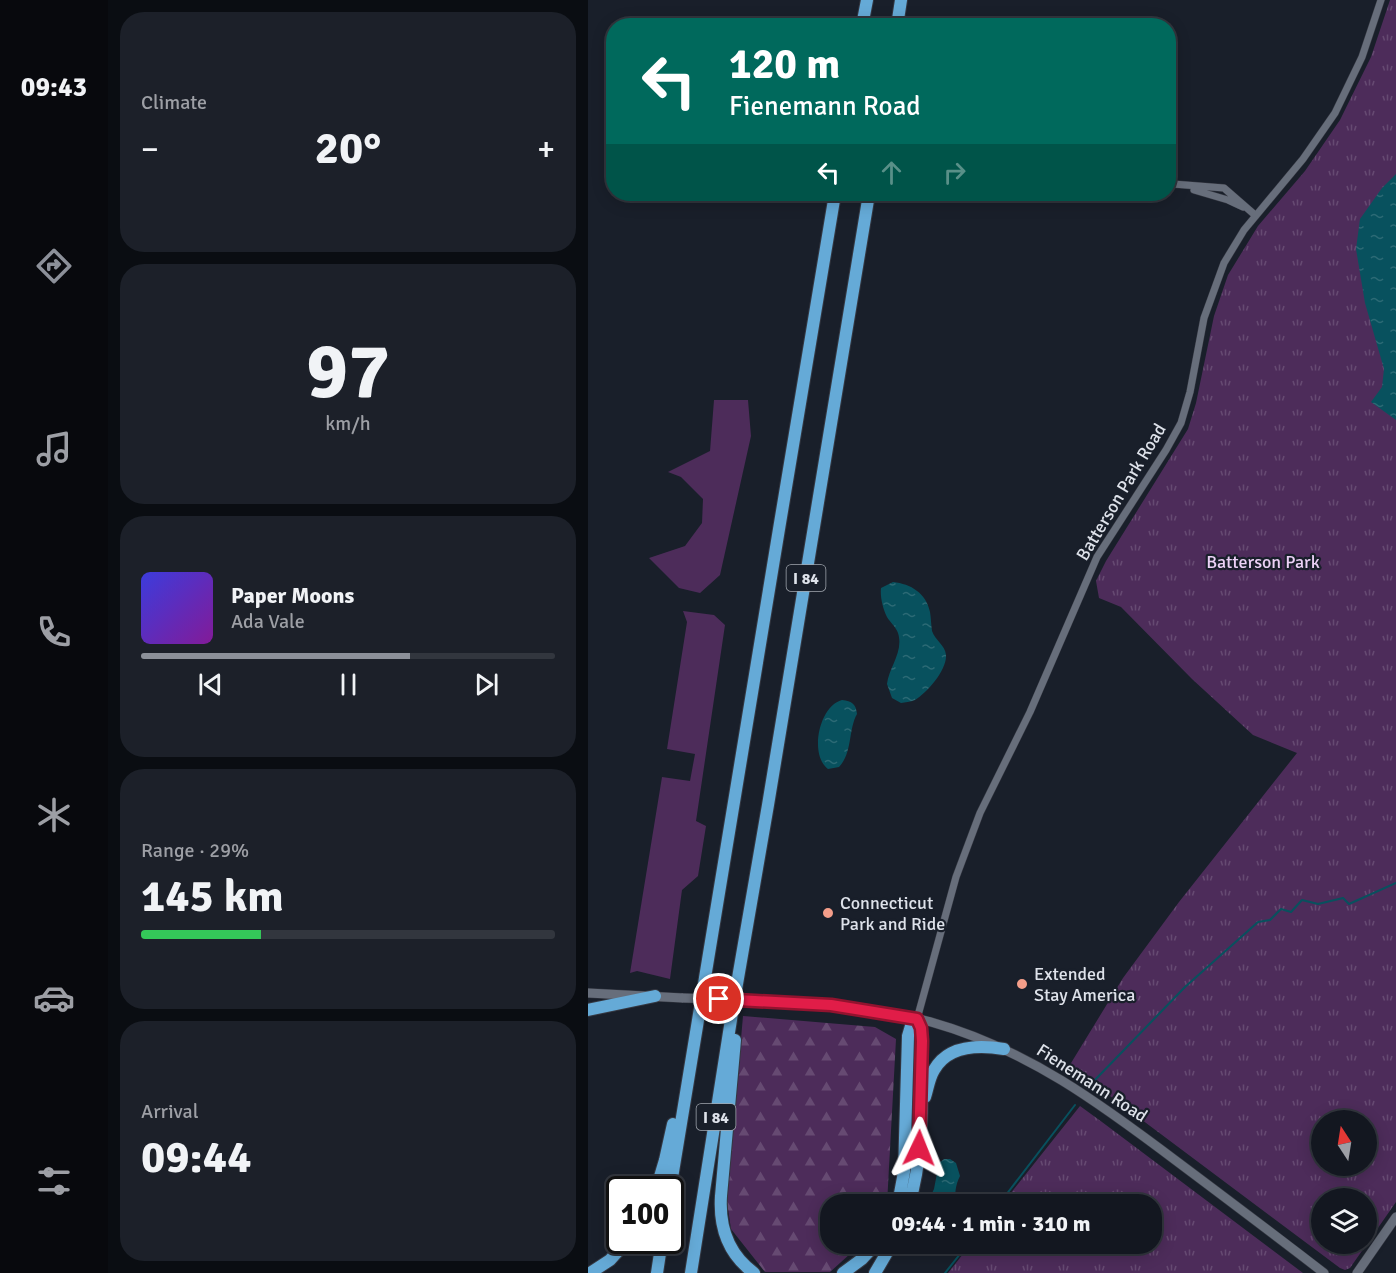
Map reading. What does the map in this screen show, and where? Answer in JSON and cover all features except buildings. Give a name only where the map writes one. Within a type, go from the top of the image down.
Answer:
[{"type":"highway","points":[[864,18],[867,0]]},
{"type":"highway","points":[[898,18],[901,0]]},
{"type":"highway","name":"I 84","points":[[672,1176],[834,201]]},
{"type":"highway","name":"I 84","points":[[691,1273],[740,962],[868,201]]},
{"type":"highway","points":[[740,962],[721,1213],[722,1226],[729,1244],[741,1261],[754,1273]]},
{"type":"highway","points":[[588,1010],[655,996]]},
{"type":"highway","points":[[900,1194],[904,1172],[908,1036],[911,1026],[917,1019],[922,1032],[920,1109],[917,1169],[911,1194]]},
{"type":"highway","points":[[920,1109],[933,1072],[945,1057],[956,1051],[971,1048],[1004,1049]]},
{"type":"highway","points":[[660,1176],[674,1117],[687,1086]]},
{"type":"highway","points":[[590,1273],[615,1254]]},
{"type":"highway","points":[[657,1273],[660,1254]]},
{"type":"highway","points":[[843,1273],[867,1254]]},
{"type":"highway","points":[[874,1273],[886,1254]]},
{"type":"main road","name":"Fienemann Road","points":[[588,993],[843,1006],[917,1019],[952,1029],[1004,1049],[1048,1071],[1102,1106],[1324,1273]]},
{"type":"main road","points":[[1357,1273],[1396,1217]]},
{"type":"street","name":"Batterson Park Road","points":[[917,1019],[956,877],[980,813],[1030,712],[1097,557],[1181,423],[1210,300],[1234,245],[1255,215],[1303,159],[1335,113],[1362,57],[1381,0]]},
{"type":"street","points":[[1176,183],[1224,188],[1255,215]]},
{"type":"green space","name":"Batterson Park","points":[[1390,0],[1396,0],[1396,1202],[1377,1229],[1377,1188],[1311,1188],[1311,1246],[1110,1096],[1068,1068],[1123,978],[1179,902],[1297,753],[1253,735],[1192,679],[1121,607],[1099,598],[1096,581],[1106,561],[1188,429],[1196,403],[1214,316],[1228,275],[1258,226],[1305,171],[1340,120],[1371,57]]},
{"type":"green space","points":[[714,400],[748,400],[751,436],[720,575],[700,593],[679,588],[649,558],[685,546],[702,523],[703,499],[681,477],[668,472],[710,451]]},
{"type":"green space","points":[[683,611],[714,615],[725,625],[696,821],[706,826],[698,876],[682,890],[670,979],[637,971],[630,973],[662,777],[690,781],[695,754],[667,749],[687,622]]},
{"type":"green space","points":[[743,1016],[875,1027],[896,1039],[888,1194],[820,1194],[820,1254],[850,1254],[830,1272],[765,1272],[731,1229],[727,1202]]},
{"type":"green space","points":[[1080,1106],[1303,1273],[948,1273],[963,1254],[1162,1254],[1162,1194],[1010,1194]]},
{"type":"green space","name":"Batterson Park","points":[[1321,1254],[1360,1254],[1350,1268],[1345,1270]]},
{"type":"water","points":[[1396,174],[1396,420],[1371,402],[1382,387],[1384,369],[1365,303],[1356,249],[1360,219],[1382,188]]},
{"type":"water","points":[[893,582],[912,587],[925,600],[930,612],[932,631],[946,655],[940,674],[930,687],[915,700],[901,703],[892,698],[887,684],[898,653],[899,640],[897,631],[886,614],[881,595],[881,588]]},
{"type":"water","points":[[842,700],[853,704],[857,714],[843,761],[839,767],[828,769],[819,753],[819,732],[827,711]]},
{"type":"water","points":[[944,1159],[950,1159],[956,1163],[960,1176],[955,1194],[932,1194],[939,1163]]},
{"type":"waterway","points":[[1092,1083],[1185,987],[1258,922],[1270,920],[1281,909],[1291,912],[1302,900],[1318,904],[1343,898],[1349,904],[1396,883]]},
{"type":"waterway","points":[[1007,1194],[1075,1105]]},
{"type":"waterway","points":[[945,1273],[960,1254]]},
{"type":"place","name":"Connecticut Park and Ride","points":[[828,913]]},
{"type":"place","name":"Extended Stay America","points":[[1022,984]]},
{"type":"route","points":[[719,999],[831,1005],[917,1019],[921,1028],[922,1041],[919,1148]]}]
